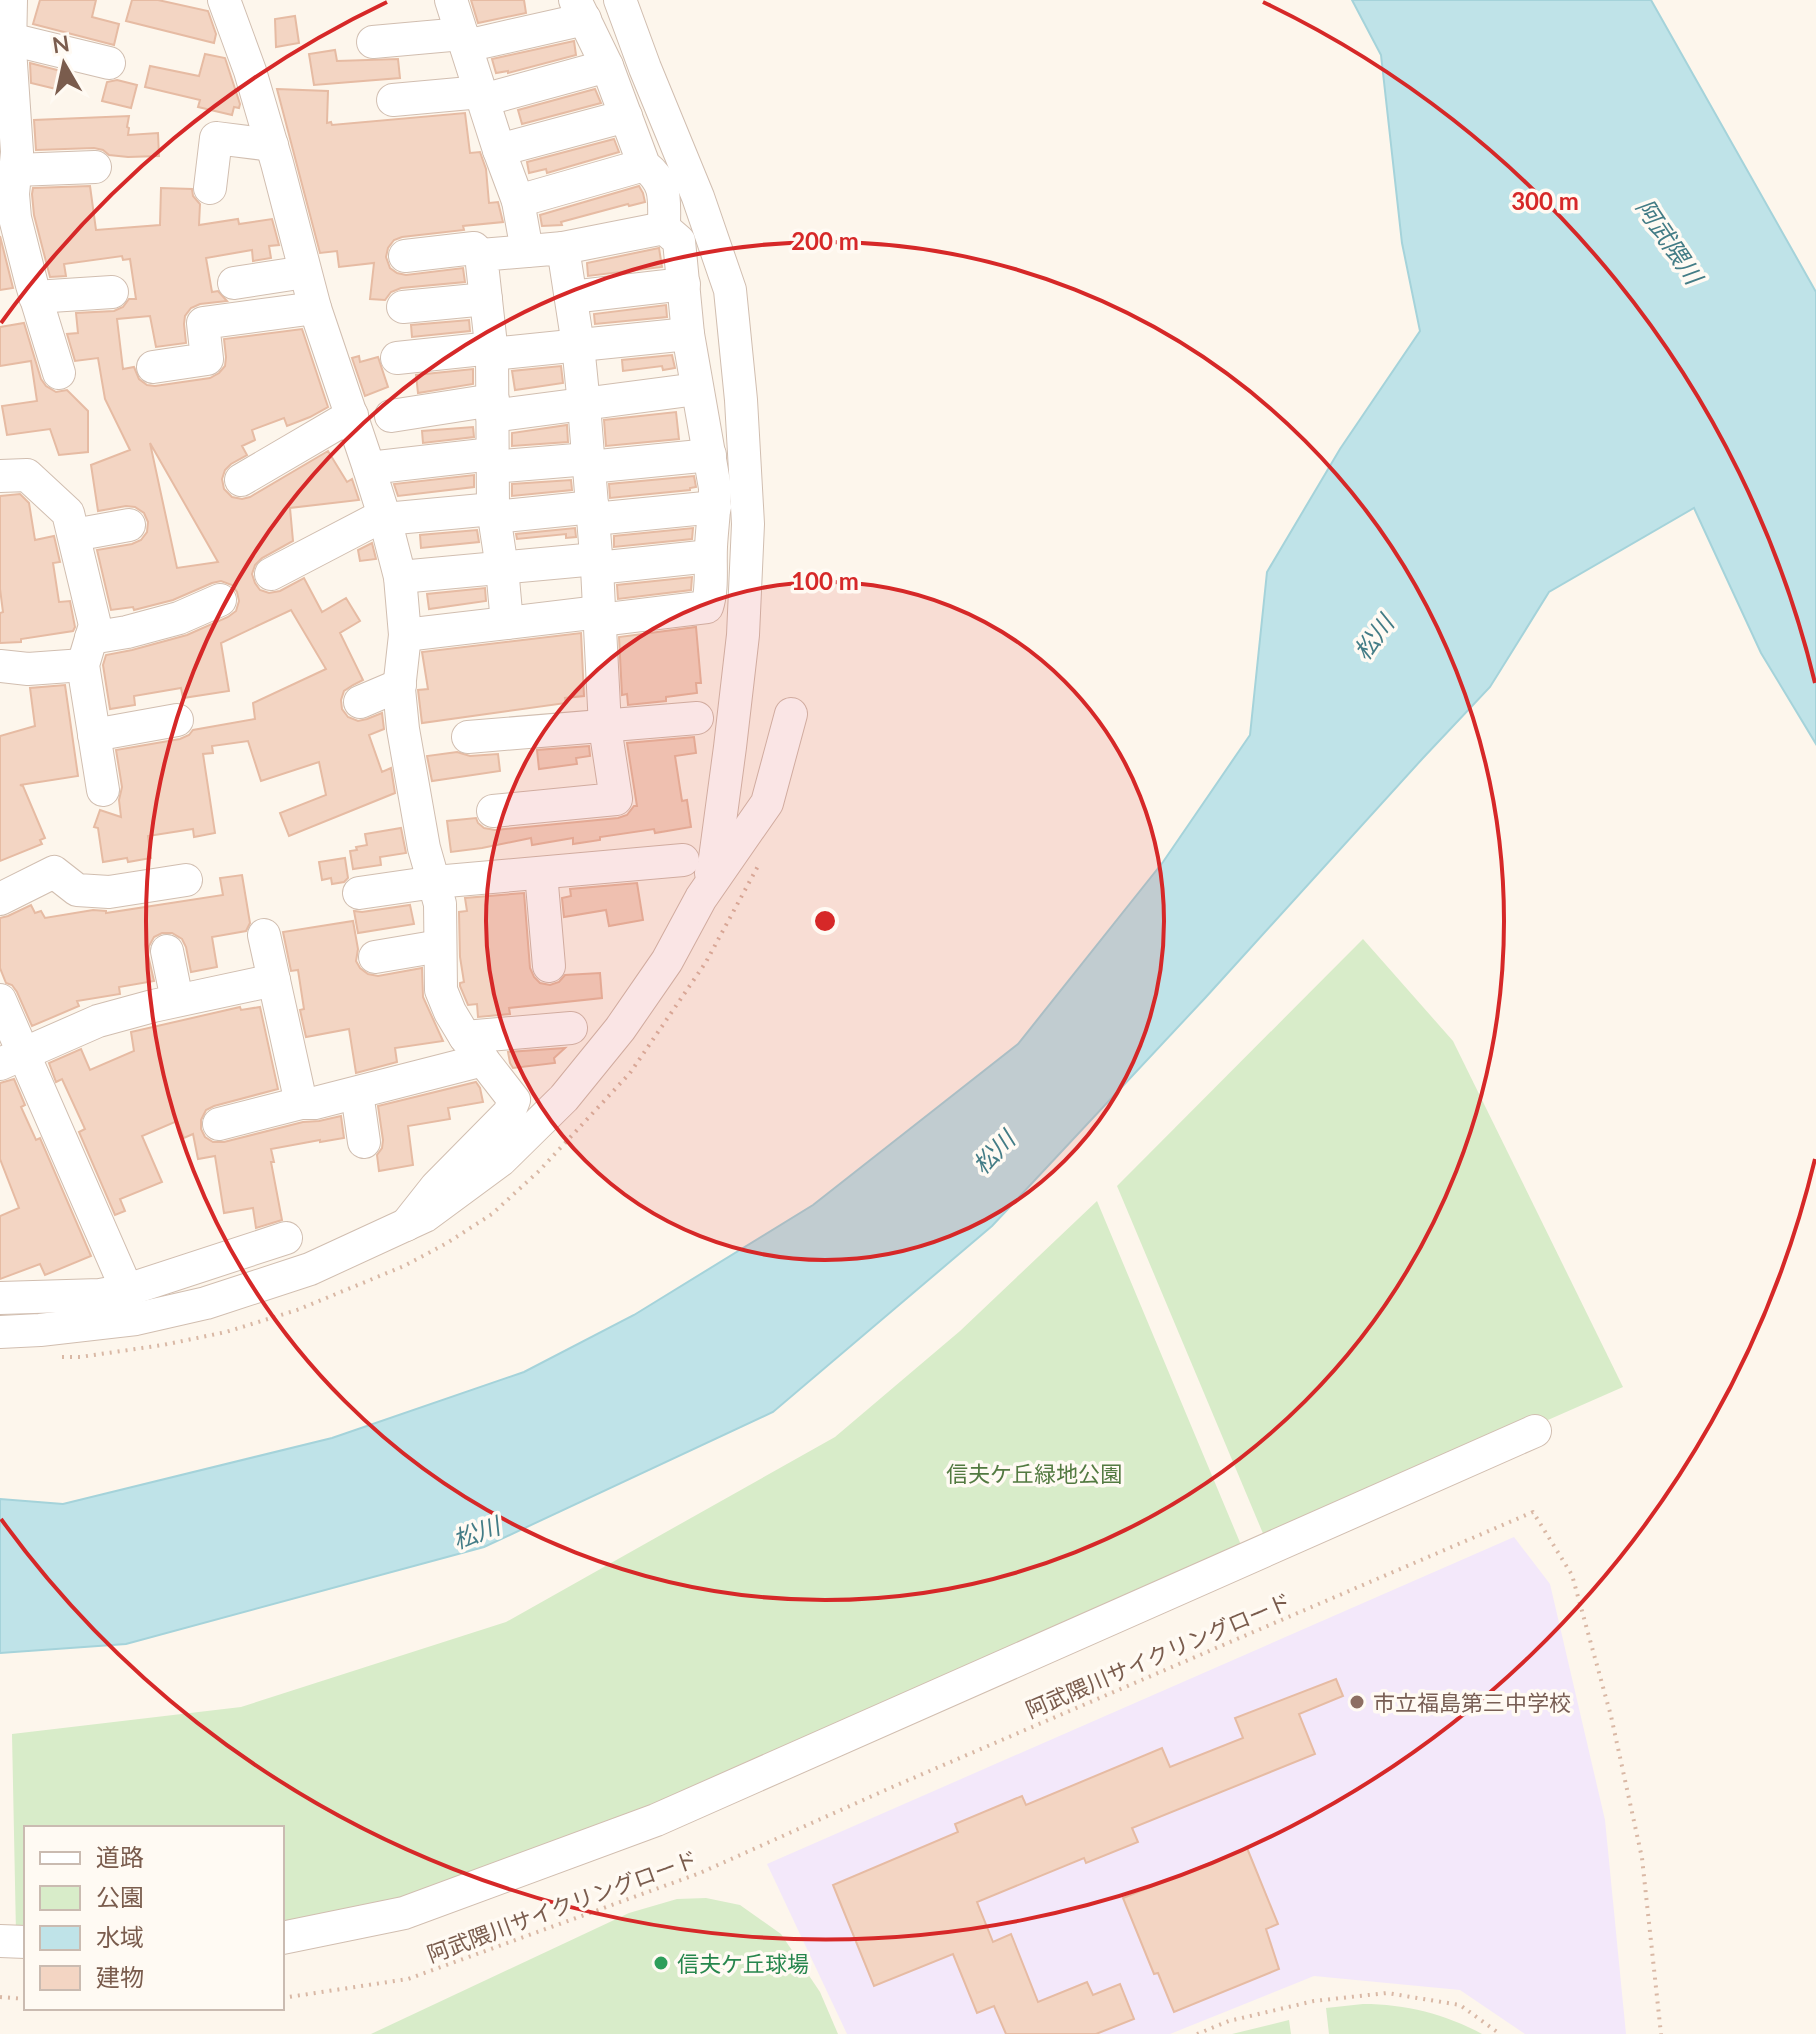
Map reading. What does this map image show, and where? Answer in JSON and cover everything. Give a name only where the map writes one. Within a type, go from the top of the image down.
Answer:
[{"type":"street","points":[[11,0],[10,39],[17,152],[7,219],[59,373]]},
{"type":"street","points":[[224,0],[250,71],[315,308],[385,517],[400,577],[405,635],[400,685],[403,729],[424,848],[440,904],[441,990],[450,1012],[514,1100],[509,1113],[436,1187],[406,1225]]},
{"type":"street","points":[[451,0],[518,201],[527,251]]},
{"type":"street","points":[[0,1332],[136,1319],[206,1303],[310,1269],[425,1216],[501,1160],[564,1098],[620,1029],[667,961],[701,898],[714,866],[743,635],[748,524],[741,400],[730,290],[698,197],[620,0]]},
{"type":"street","points":[[373,42],[464,40],[580,10],[607,66],[644,165],[657,176],[664,194],[664,228],[679,241],[688,334],[710,455],[715,507],[707,607],[507,623],[405,635]]},
{"type":"street","points":[[10,39],[109,63]]},
{"type":"street","points":[[393,100],[482,96],[607,66]]},
{"type":"street","points":[[499,150],[626,116]]},
{"type":"street","points":[[210,188],[216,138],[272,145]]},
{"type":"street","points":[[518,201],[644,165]]},
{"type":"street","points":[[15,170],[95,167]]},
{"type":"street","points":[[481,255],[563,248],[664,228]]},
{"type":"street","points":[[405,256],[474,248],[481,255],[492,351],[494,513],[507,623]]},
{"type":"street","points":[[493,811],[616,799],[605,727],[594,513],[584,405],[563,248]]},
{"type":"street","points":[[234,283],[305,272]]},
{"type":"street","points":[[571,297],[684,284]]},
{"type":"street","points":[[35,297],[112,292]]},
{"type":"street","points":[[403,307],[486,299]]},
{"type":"street","points":[[153,367],[207,359],[203,323],[315,308]]},
{"type":"street","points":[[397,358],[688,334]]},
{"type":"street","points":[[391,416],[584,405],[697,389]]},
{"type":"street","points":[[241,480],[352,415]]},
{"type":"street","points":[[369,468],[492,460],[589,463],[710,455]]},
{"type":"street","points":[[0,476],[27,475],[68,513],[95,625],[87,651],[94,735],[103,790]]},
{"type":"street","points":[[271,574],[385,517],[715,507]]},
{"type":"street","points":[[74,535],[129,525]]},
{"type":"street","points":[[400,577],[710,556]]},
{"type":"street","points":[[0,666],[28,669],[87,651],[127,632],[179,618],[220,600]]},
{"type":"street","points":[[360,702],[400,685]]},
{"type":"street","points":[[701,898],[767,803],[791,714]]},
{"type":"street","points":[[468,737],[697,718]]},
{"type":"street","points":[[94,735],[177,720]]},
{"type":"street","points":[[359,893],[435,882],[683,860]]},
{"type":"street","points":[[0,899],[54,872],[77,890],[109,892],[186,880]]},
{"type":"street","points":[[541,873],[549,966]]},
{"type":"street","points":[[264,935],[301,1103]]},
{"type":"street","points":[[375,957],[440,946]]},
{"type":"street","points":[[167,951],[177,1000]]},
{"type":"street","points":[[12,1059],[98,1021],[177,1000],[274,980]]},
{"type":"street","points":[[0,1000],[12,1059],[127,1290]]},
{"type":"street","points":[[219,1124],[301,1103],[315,1103],[357,1093],[474,1048],[571,1028]]},
{"type":"street","points":[[357,1093],[364,1142]]},
{"type":"street","points":[[0,1298],[100,1295],[127,1290],[286,1238]]},
{"type":"street","points":[[284,1938],[404,1913],[656,1820],[1535,1431]]},
{"type":"street","points":[[0,1941],[24,1942]]},
{"type":"path","name":"阿武隈川サイクリングロード","points":[[284,1998],[408,1979],[700,1873],[905,1781],[1533,1512],[1572,1575],[1611,1716],[1642,1858],[1661,2034]]},
{"type":"path","points":[[1197,2034],[1229,2021],[1314,2001],[1387,1993],[1460,2005],[1500,2034]]},
{"type":"path","points":[[0,1997],[24,1999]]},
{"type":"shaded area","name":"市立福島第三中学校","points":[[1514,1537],[1550,1584],[1605,1820],[1626,2034],[1525,2034],[1460,1990],[1314,1976],[1170,2034],[847,2034],[767,1864]]},
{"type":"green space","points":[[1363,939],[1453,1041],[1623,1387],[1267,1543],[1117,1186]]},
{"type":"green space","name":"信夫ケ丘緑地公園","points":[[1097,1201],[1244,1552],[653,1814],[401,1906],[284,1931],[284,1826],[24,1826],[24,1933],[16,1933],[12,1734],[241,1707],[506,1622],[835,1437],[960,1331]]},
{"type":"green space","name":"信夫ケ丘球場","points":[[706,1898],[740,1905],[781,1934],[820,1992],[838,2034],[371,2034],[629,1913],[677,1899]]},
{"type":"green space","points":[[1363,2004],[1425,2012],[1482,2034],[1329,2034],[1326,2008]]},
{"type":"green space","points":[[1289,2020],[1291,2034],[1232,2034]]},
{"type":"water","points":[[1352,0],[1651,0],[1816,292],[1816,744],[1761,653],[1694,508],[1549,592],[1490,687],[992,1226],[773,1412],[484,1547],[126,1644],[0,1653],[0,1499],[63,1504],[332,1438],[524,1372],[634,1315],[813,1205],[1018,1044],[1163,862],[1250,735],[1267,572],[1340,449],[1420,331],[1402,243],[1381,55]]},
{"type":"building","points":[[40,0],[96,0],[92,17],[119,24],[114,45],[33,24]]},
{"type":"building","points":[[132,0],[158,0],[208,11],[216,34],[214,43],[126,21]]},
{"type":"building","points":[[471,0],[524,0],[526,13],[478,23]]},
{"type":"building","points":[[295,16],[299,43],[276,47],[275,19]]},
{"type":"building","points":[[574,41],[576,55],[508,73],[496,73],[492,59]]},
{"type":"building","points":[[335,50],[337,61],[398,59],[400,78],[314,85],[309,54]]},
{"type":"building","points":[[205,54],[225,58],[240,104],[239,108],[234,107],[232,115],[198,107],[200,100],[145,87],[150,66],[199,76]]},
{"type":"building","points":[[30,63],[61,71],[56,89],[31,83]]},
{"type":"building","points":[[117,80],[137,85],[131,108],[102,101],[107,82]]},
{"type":"building","points":[[277,89],[328,91],[327,123],[331,122],[332,125],[465,113],[470,153],[480,152],[486,169],[489,203],[498,202],[503,222],[402,237],[394,240],[386,257],[390,268],[406,275],[463,268],[465,282],[401,288],[391,292],[385,300],[370,299],[374,263],[339,267],[337,251],[320,253]]},
{"type":"building","points":[[595,89],[601,103],[522,124],[518,110]]},
{"type":"building","points":[[129,116],[128,135],[158,133],[159,156],[109,155],[94,148],[36,150],[34,120]]},
{"type":"building","points":[[614,139],[619,152],[547,173],[546,169],[529,173],[527,162]]},
{"type":"building","points":[[90,186],[96,230],[160,225],[161,188],[192,189],[193,196],[200,204],[199,225],[238,219],[239,224],[272,219],[279,245],[269,246],[271,258],[253,261],[252,250],[206,258],[212,292],[218,291],[227,301],[191,308],[185,316],[186,343],[156,347],[150,316],[117,319],[123,369],[134,367],[139,379],[155,386],[210,378],[225,366],[224,339],[302,329],[328,407],[287,426],[284,418],[252,430],[255,440],[242,446],[247,455],[225,470],[222,479],[224,489],[232,497],[250,497],[328,451],[347,482],[352,479],[359,500],[290,508],[293,541],[262,558],[252,574],[260,590],[269,593],[280,591],[304,578],[322,612],[346,598],[360,621],[340,633],[363,680],[344,691],[342,709],[348,717],[358,721],[382,713],[384,729],[369,735],[382,772],[391,768],[395,793],[289,836],[280,813],[326,795],[319,762],[261,781],[248,741],[212,746],[213,753],[203,754],[215,833],[194,837],[193,829],[148,836],[151,858],[103,862],[98,828],[94,827],[100,810],[121,817],[119,800],[122,787],[116,750],[180,739],[193,730],[255,719],[253,703],[326,669],[291,610],[221,643],[229,691],[183,698],[181,688],[134,696],[135,705],[110,709],[103,665],[106,655],[187,635],[228,617],[236,611],[239,601],[232,585],[221,581],[173,600],[134,610],[133,607],[111,610],[97,550],[141,540],[147,532],[148,522],[144,513],[135,507],[98,511],[91,465],[130,450],[105,399],[98,358],[75,361],[67,334],[78,333],[76,313],[114,311],[123,307],[129,299],[136,299],[130,259],[123,260],[122,256],[64,264],[66,276],[50,277],[34,215],[33,188]],"holes":[[[150,443],[218,562],[177,568]]]},
{"type":"building","points":[[639,186],[645,202],[561,222],[562,225],[542,226],[540,215]]},
{"type":"building","points":[[0,236],[13,288],[0,290]]},
{"type":"building","points":[[659,248],[662,267],[588,276],[587,263]]},
{"type":"building","points":[[666,305],[667,317],[595,324],[594,314]]},
{"type":"building","points":[[469,320],[470,331],[412,337],[411,325]]},
{"type":"building","points":[[24,323],[41,379],[46,386],[56,392],[67,390],[88,411],[88,452],[59,455],[50,429],[7,435],[2,406],[37,401],[31,361],[0,366],[0,327]]},
{"type":"building","points":[[672,355],[675,368],[663,370],[662,366],[623,371],[622,360]]},
{"type":"building","points":[[359,356],[360,362],[378,357],[388,387],[365,396],[352,358]]},
{"type":"building","points":[[561,366],[563,383],[515,390],[512,371]]},
{"type":"building","points":[[473,369],[473,384],[418,393],[416,375]]},
{"type":"building","points":[[676,412],[679,439],[606,446],[604,420]]},
{"type":"building","points":[[567,425],[568,442],[512,446],[512,433]]},
{"type":"building","points":[[473,427],[474,437],[423,443],[422,431]]},
{"type":"building","points":[[474,475],[474,487],[398,496],[394,484]]},
{"type":"building","points":[[694,476],[696,487],[690,490],[610,498],[609,484]]},
{"type":"building","points":[[571,480],[572,490],[512,496],[512,484]]},
{"type":"building","points":[[20,494],[29,503],[35,540],[54,536],[60,562],[53,563],[59,602],[70,601],[75,627],[73,631],[21,639],[21,642],[0,643],[0,613],[3,612],[0,589],[0,496]]},
{"type":"building","points":[[575,528],[576,537],[566,538],[566,534],[517,539],[516,534]]},
{"type":"building","points":[[693,528],[692,539],[614,547],[614,536]]},
{"type":"building","points":[[477,530],[479,542],[421,548],[420,535]]},
{"type":"building","points":[[372,543],[376,559],[360,561],[358,550]]},
{"type":"building","points":[[692,577],[691,590],[618,599],[617,585]]},
{"type":"building","points":[[485,588],[486,601],[429,609],[427,594]]},
{"type":"building","points":[[696,627],[701,683],[696,683],[697,693],[666,697],[666,701],[628,705],[627,694],[622,695],[619,637]]},
{"type":"building","points":[[581,633],[584,696],[565,698],[566,703],[422,723],[418,690],[428,689],[422,652]]},
{"type":"building","points":[[65,685],[78,776],[20,785],[45,838],[40,840],[42,844],[0,861],[0,736],[35,726],[30,688]]},
{"type":"building","points":[[694,737],[696,753],[675,756],[682,801],[687,800],[691,827],[655,833],[654,829],[573,844],[573,838],[532,845],[531,838],[451,852],[447,821],[476,818],[484,828],[495,830],[627,815],[637,806],[627,743]]},
{"type":"building","points":[[589,746],[590,756],[576,758],[577,764],[539,769],[537,750]]},
{"type":"building","points":[[457,752],[470,756],[498,754],[500,771],[432,781],[427,756]]},
{"type":"building","points":[[401,828],[406,853],[380,857],[381,865],[353,869],[350,851],[367,845],[365,834]]},
{"type":"building","points":[[345,858],[348,878],[344,882],[332,884],[331,878],[322,880],[319,862]]},
{"type":"building","points":[[242,875],[250,923],[246,931],[212,937],[217,967],[191,972],[182,939],[172,933],[162,933],[154,937],[149,946],[154,981],[119,987],[120,994],[77,1001],[79,1006],[32,1026],[17,992],[6,983],[0,968],[0,918],[31,905],[35,913],[41,911],[45,918],[93,910],[106,913],[223,895],[220,878]]},
{"type":"building","points":[[637,883],[643,920],[609,926],[606,910],[564,917],[562,898],[571,896],[570,889]]},
{"type":"building","points":[[524,893],[530,968],[534,977],[540,983],[550,985],[559,982],[565,975],[600,973],[602,998],[509,1008],[510,1014],[478,1017],[477,1004],[468,1005],[460,986],[464,982],[459,912],[467,911],[465,898]]},
{"type":"building","points":[[410,905],[414,924],[358,933],[354,911]]},
{"type":"building","points":[[353,921],[358,949],[356,961],[368,974],[378,976],[422,968],[423,997],[443,1041],[395,1048],[397,1062],[356,1073],[349,1029],[306,1037],[300,1010],[304,1009],[298,970],[291,971],[283,932]]},
{"type":"building","points":[[240,1007],[241,1010],[260,1007],[278,1089],[206,1110],[201,1120],[205,1137],[213,1142],[224,1142],[341,1116],[344,1138],[271,1149],[282,1220],[256,1228],[253,1208],[224,1213],[215,1156],[198,1159],[193,1134],[184,1138],[177,1121],[142,1136],[162,1182],[120,1199],[125,1211],[115,1215],[79,1132],[85,1129],[62,1079],[56,1082],[49,1063],[81,1049],[90,1070],[134,1051],[131,1032]]},
{"type":"building","points":[[565,1048],[554,1058],[555,1063],[513,1068],[508,1052]]},
{"type":"building","points":[[14,1079],[25,1105],[21,1107],[36,1140],[40,1138],[91,1256],[45,1275],[40,1264],[0,1279],[0,1216],[19,1208],[0,1159],[0,1083]]},
{"type":"building","points":[[476,1082],[483,1102],[448,1108],[450,1119],[408,1126],[413,1165],[379,1171],[377,1155],[383,1140],[378,1106]]},
{"type":"building","points":[[1336,1679],[1343,1696],[1299,1714],[1315,1754],[1132,1828],[1138,1842],[1086,1863],[1084,1858],[977,1902],[993,1942],[1011,1934],[1038,2002],[1087,1982],[1093,1995],[1120,1984],[1134,2019],[1096,2034],[1006,2034],[994,2006],[977,2013],[953,1954],[874,1986],[833,1885],[958,1832],[955,1824],[1022,1796],[1026,1805],[1162,1748],[1170,1767],[1243,1738],[1235,1718]]},
{"type":"building","points":[[1247,1848],[1278,1924],[1266,1929],[1279,1969],[1174,2012],[1158,1973],[1154,1974],[1123,1898]]},
{"type":"place","name":"市立福島第三中学校","points":[[1357,1702]]},
{"type":"place","name":"信夫ケ丘球場","points":[[661,1963]]},
{"type":"water label","name":"阿武隈川","points":[[1670,241]]},
{"type":"water label","name":"松川","points":[[1373,637]]},
{"type":"water label","name":"松川","points":[[993,1152]]},
{"type":"water label","name":"松川","points":[[476,1532]]}]
